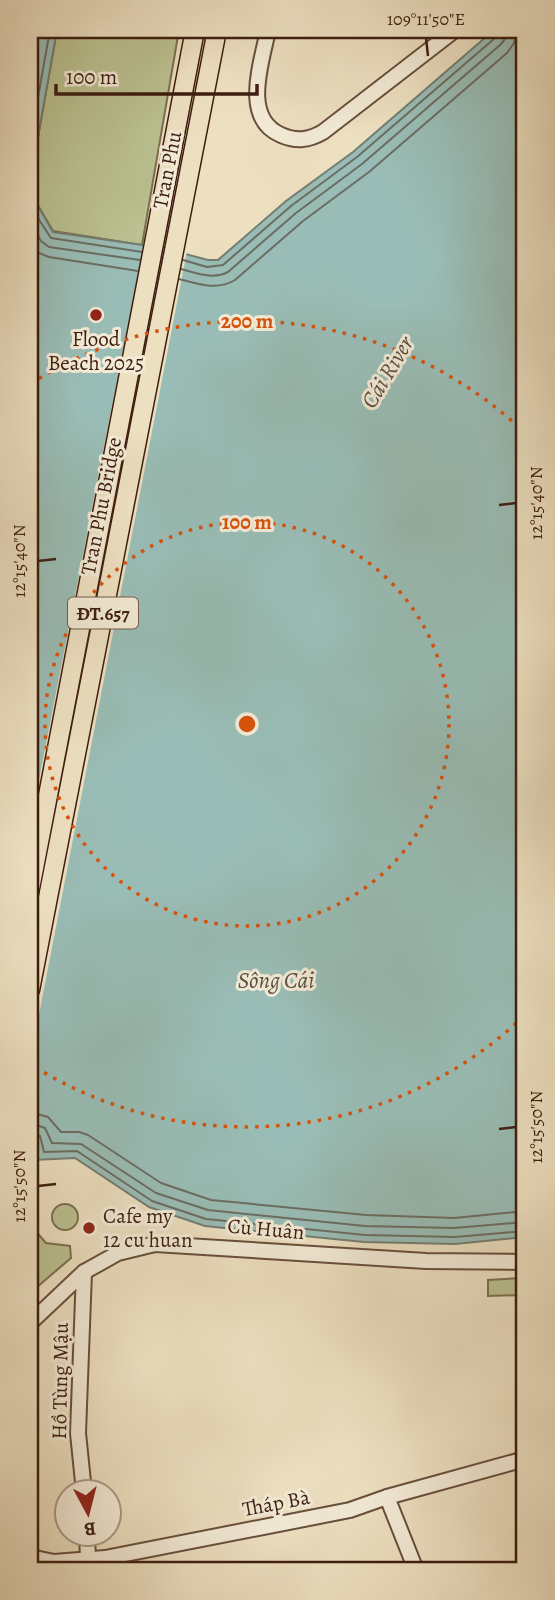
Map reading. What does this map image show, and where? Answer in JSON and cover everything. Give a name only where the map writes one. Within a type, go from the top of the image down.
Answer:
[{"type":"main road","name":"Tran Phu","points":[[158,232],[195,30]]},
{"type":"main road","name":"Tran Phu","points":[[177,236],[217,30]]},
{"type":"main road","name":"Tran Phu Bridge","points":[[30,889],[158,232]]},
{"type":"main road","name":"Tran Phu Bridge","points":[[30,990],[177,236]]},
{"type":"street","points":[[268,30],[258,87],[260,114],[275,133],[299,140],[311,139],[323,132],[456,30]]},
{"type":"street","name":"Cù Huân","points":[[30,1323],[84,1272],[118,1253],[155,1244],[426,1261],[525,1262]]},
{"type":"street","name":"Hồ Tùng Mậu","points":[[82,1478],[78,1433],[84,1272]]},
{"type":"street","name":"Tháp Bà","points":[[34,1560],[88,1560],[350,1510],[387,1497],[525,1459]]},
{"type":"street","points":[[387,1497],[416,1570]]},
{"type":"street","points":[[88,1548],[88,1560]]},
{"type":"green space","points":[[57,30],[179,30],[142,245],[53,231],[30,192]]},
{"type":"green space","points":[[65,1204],[74,1208],[78,1217],[74,1226],[65,1230],[56,1226],[52,1217],[56,1208]]},
{"type":"green space","points":[[39,1235],[46,1243],[70,1246],[71,1258],[30,1293],[30,1259]]},
{"type":"green space","points":[[522,1278],[523,1295],[488,1296],[488,1280]]},
{"type":"water","points":[[30,30],[57,30],[30,182]]},
{"type":"water","name":"Sông Cái","points":[[494,30],[525,30],[525,1237],[455,1244],[364,1242],[205,1226],[149,1207],[75,1158],[34,1160],[35,1140],[30,1137],[30,192],[53,232],[163,248],[208,260],[218,260],[286,201],[353,152]]},
{"type":"pier","points":[[144,242],[187,251],[30,1061],[30,826]]},
{"type":"place","name":"Flood Beach 2025","points":[[96,315]]},
{"type":"place","name":"Cafe my 12 cu huan","points":[[89,1228]]},
{"type":"water label","name":"Cái River","points":[[387,372]]}]
